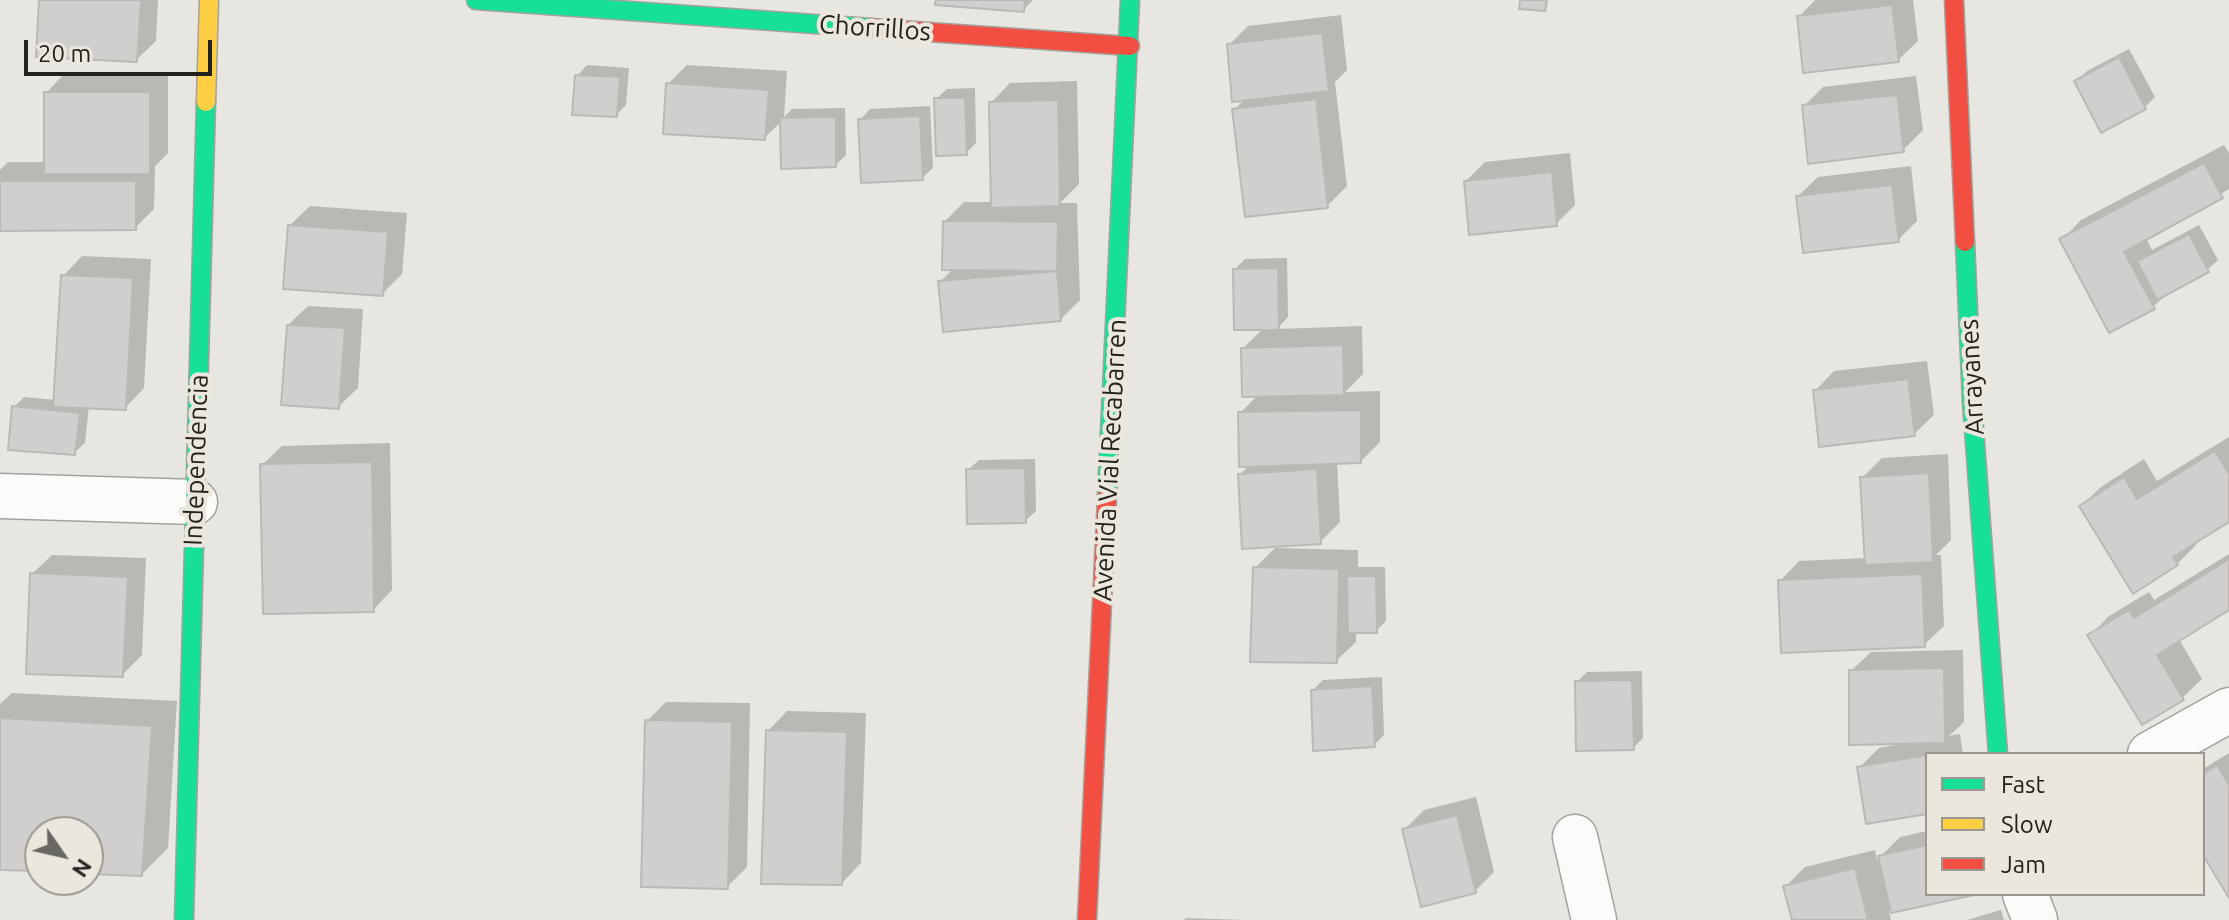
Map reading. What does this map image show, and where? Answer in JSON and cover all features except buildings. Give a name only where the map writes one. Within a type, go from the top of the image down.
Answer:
[{"type":"street","name":"Independencia","points":[[184,920],[209,0]]},
{"type":"street","name":"Chorrillos","points":[[476,0],[1130,46]]},
{"type":"street","name":"Avenida Vial Recabarren","points":[[1087,920],[1130,0]]},
{"type":"street","name":"Arrayanes","points":[[1954,0],[1972,402],[1998,752]]},
{"type":"street","points":[[0,496],[195,502]]},
{"type":"street","points":[[2154,752],[2229,710]]},
{"type":"street","points":[[1575,837],[1594,920]]},
{"type":"street","points":[[2026,896],[2035,920]]},
{"type":"traffic: fast","points":[[476,0],[871,28]]},
{"type":"traffic: fast","points":[[1107,497],[1130,0]]},
{"type":"traffic: fast","points":[[184,920],[206,102]]},
{"type":"traffic: fast","points":[[1965,242],[1972,402],[1998,752]]},
{"type":"traffic: slow","points":[[206,102],[209,0]]},
{"type":"traffic: jam","points":[[1954,0],[1965,242]]},
{"type":"traffic: jam","points":[[871,28],[1130,46]]},
{"type":"traffic: jam","points":[[1087,920],[1107,497]]}]
